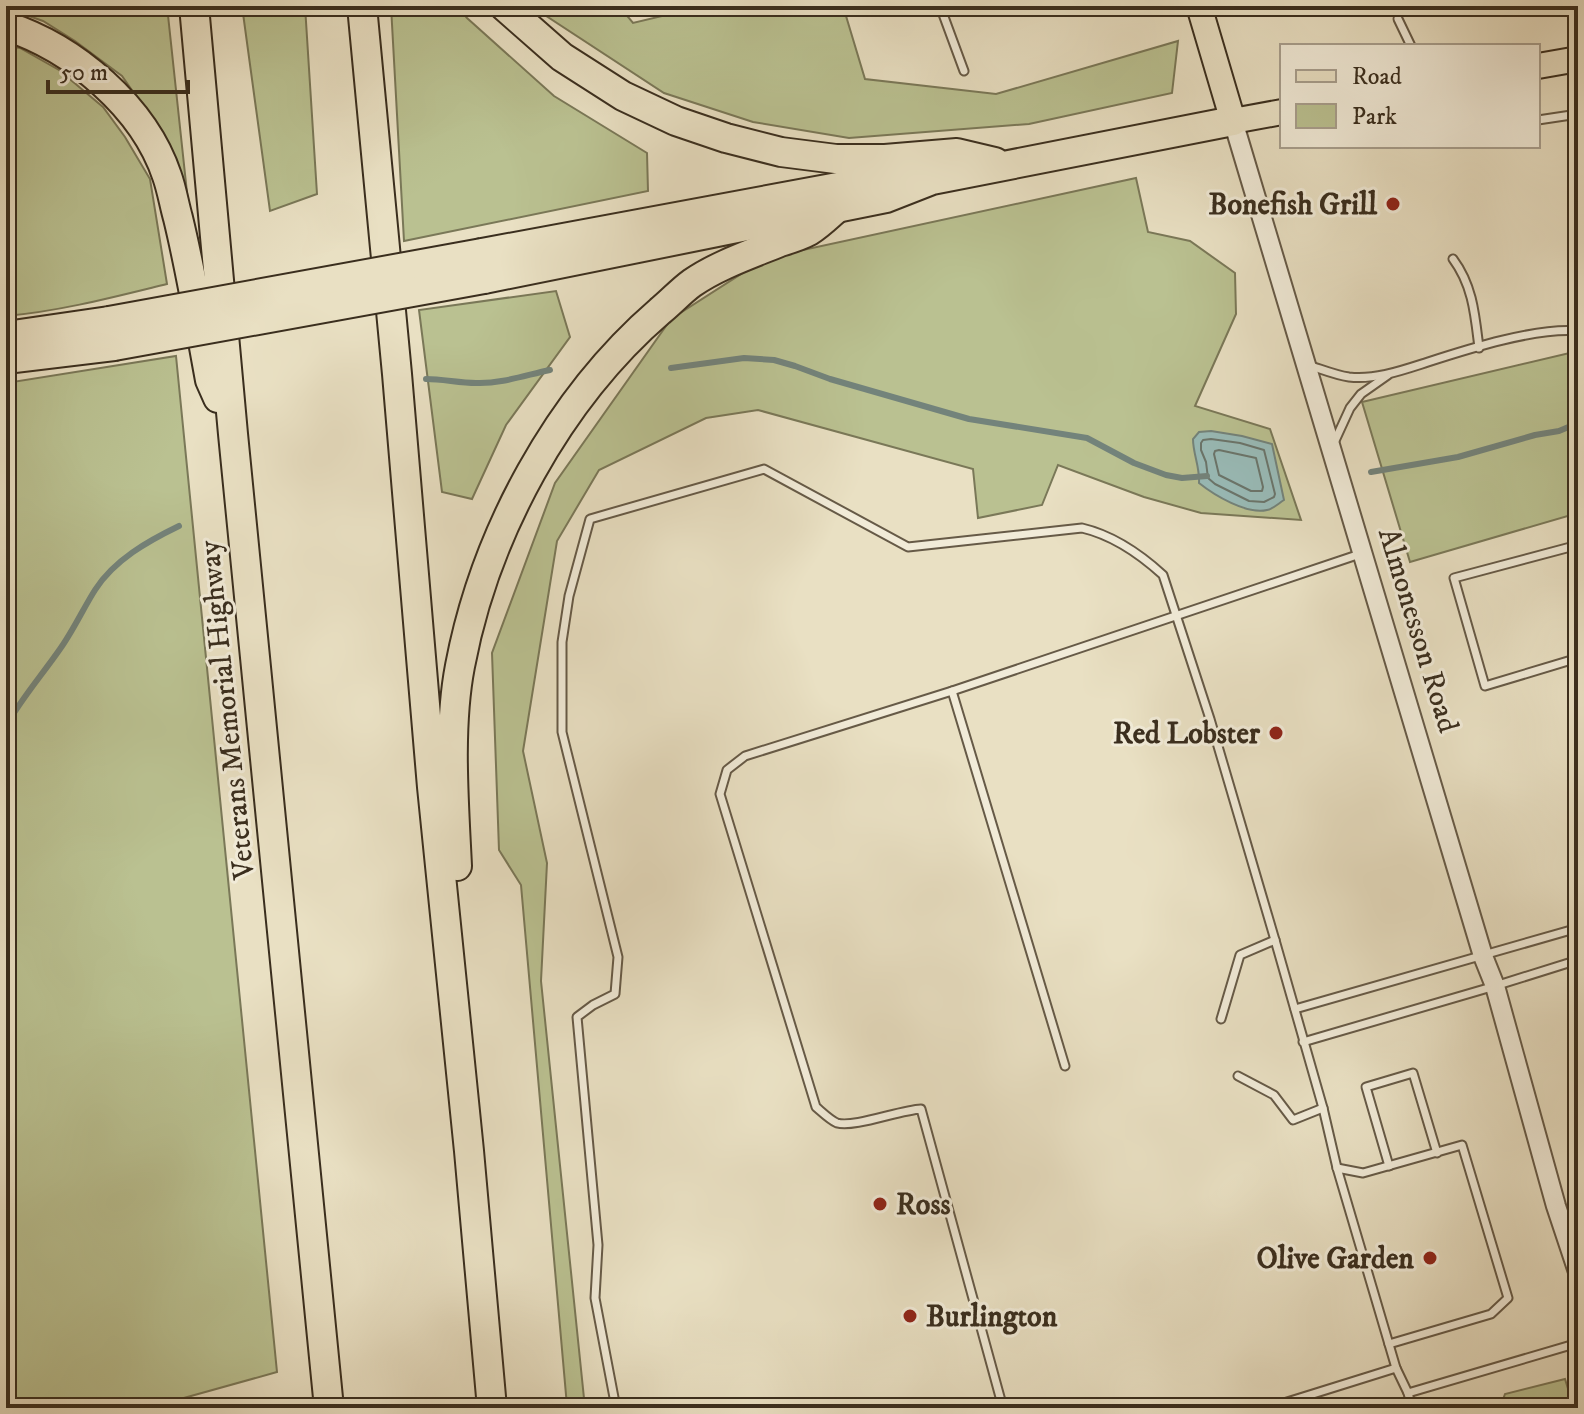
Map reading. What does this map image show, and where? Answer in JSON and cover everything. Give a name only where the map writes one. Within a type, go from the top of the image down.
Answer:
[{"type":"highway","name":"Veterans Memorial Highway","points":[[194,6],[329,1408]]},
{"type":"highway","points":[[362,6],[432,787],[492,1408]]},
{"type":"highway","points":[[504,6],[562,57],[623,96],[676,121],[726,138],[781,152],[836,159],[885,159],[957,153],[1007,165]]},
{"type":"highway","points":[[6,26],[51,46],[79,63],[127,108],[150,141],[167,175],[186,249],[210,380],[233,434]]},
{"type":"highway","points":[[6,359],[112,334],[483,266],[837,208],[886,198],[932,180],[1233,121]]},
{"type":"highway","points":[[483,266],[881,179],[932,180]]},
{"type":"highway","points":[[469,1151],[468,1048],[457,859],[454,718],[460,667],[488,566],[509,514],[533,469],[609,360],[693,283],[740,258],[809,231],[837,208]]},
{"type":"highway","points":[[6,336],[112,334]]},
{"type":"main road","name":"Almonesson Road","points":[[1199,6],[1233,121]]},
{"type":"main road","points":[[1540,66],[1578,59]]},
{"type":"main road","points":[[1233,121],[1280,112]]},
{"type":"street","name":"Almonesson Road","points":[[1233,121],[1483,956],[1495,986],[1556,1206],[1577,1266]]},
{"type":"lane","points":[[940,6],[964,71]]},
{"type":"lane","points":[[1398,19],[1410,44]]},
{"type":"lane","points":[[1540,120],[1578,114]]},
{"type":"lane","points":[[1453,259],[1464,274],[1472,299],[1479,348]]},
{"type":"lane","points":[[1306,364],[1352,377],[1390,374],[1535,334],[1578,331]]},
{"type":"lane","points":[[1331,449],[1350,408],[1361,394],[1390,374]]},
{"type":"lane","points":[[616,1408],[595,1298],[598,1245],[577,1017],[615,994],[618,957],[562,732],[562,642],[569,596],[590,519],[764,469],[908,547],[1082,528],[1097,531],[1145,559],[1163,575],[1210,719],[1275,940],[1396,1368],[1412,1408]]},
{"type":"lane","points":[[1578,545],[1454,578],[1485,686],[1578,658]]},
{"type":"lane","points":[[1003,1408],[921,1109],[837,1123],[816,1107],[720,794],[727,770],[745,756],[952,691],[1362,553]]},
{"type":"lane","points":[[952,691],[1065,1066]]},
{"type":"lane","points":[[1295,1009],[1578,928]]},
{"type":"lane","points":[[1221,1019],[1240,955],[1275,940]]},
{"type":"lane","points":[[1303,1042],[1578,960]]},
{"type":"lane","points":[[1389,1166],[1366,1087],[1413,1073],[1437,1153]]},
{"type":"lane","points":[[1238,1076],[1274,1095],[1293,1120],[1323,1108]]},
{"type":"lane","points":[[1337,1168],[1363,1173],[1462,1145],[1508,1298],[1491,1314],[1389,1344]]},
{"type":"lane","points":[[1408,1393],[1578,1343]]},
{"type":"lane","points":[[1268,1408],[1396,1368]]},
{"type":"green space","points":[[6,6],[167,6],[188,202],[147,112],[122,76],[43,21]]},
{"type":"green space","points":[[242,6],[305,6],[317,194],[270,211]]},
{"type":"green space","points":[[391,6],[457,6],[554,96],[647,153],[648,191],[404,241]]},
{"type":"green space","points":[[531,6],[619,6],[633,23],[704,6],[843,6],[865,79],[996,94],[1178,41],[1172,93],[1029,124],[849,138],[753,122],[664,93]]},
{"type":"green space","points":[[6,46],[20,48],[59,70],[103,107],[125,137],[150,179],[167,284],[67,307],[6,316]]},
{"type":"green space","points":[[1136,178],[1148,232],[1190,241],[1235,273],[1236,314],[1195,406],[1270,429],[1301,520],[1201,513],[1144,497],[1058,465],[1042,505],[978,518],[973,469],[758,410],[706,418],[599,470],[557,541],[523,751],[547,863],[541,981],[585,1408],[567,1406],[521,885],[499,850],[492,653],[555,483],[671,319],[766,258]]},
{"type":"green space","points":[[556,291],[570,337],[506,425],[472,499],[442,492],[419,310]]},
{"type":"green space","points":[[1578,351],[1578,513],[1410,562],[1362,402]]},
{"type":"green space","points":[[176,356],[277,1372],[148,1408],[6,1408],[6,383]]},
{"type":"green space","points":[[1565,1379],[1574,1408],[1500,1408],[1505,1394]]},
{"type":"water","points":[[1211,431],[1272,444],[1284,500],[1269,509],[1250,510],[1222,498],[1199,483],[1193,439],[1199,432]]},
{"type":"waterway","points":[[671,368],[744,358],[774,360],[969,419],[1087,438],[1134,463],[1166,475],[1182,478],[1207,476]]},
{"type":"waterway","points":[[426,379],[485,383],[550,370]]},
{"type":"waterway","points":[[1371,472],[1458,457],[1559,431],[1578,423]]},
{"type":"waterway","points":[[6,726],[65,642],[103,579],[132,552],[179,526]]},
{"type":"place","name":"Bonefish Grill","points":[[1393,204]]},
{"type":"place","name":"Red Lobster","points":[[1276,733]]},
{"type":"place","name":"Ross","points":[[880,1204]]},
{"type":"place","name":"Olive Garden","points":[[1430,1258]]},
{"type":"place","name":"Burlington","points":[[910,1316]]}]
